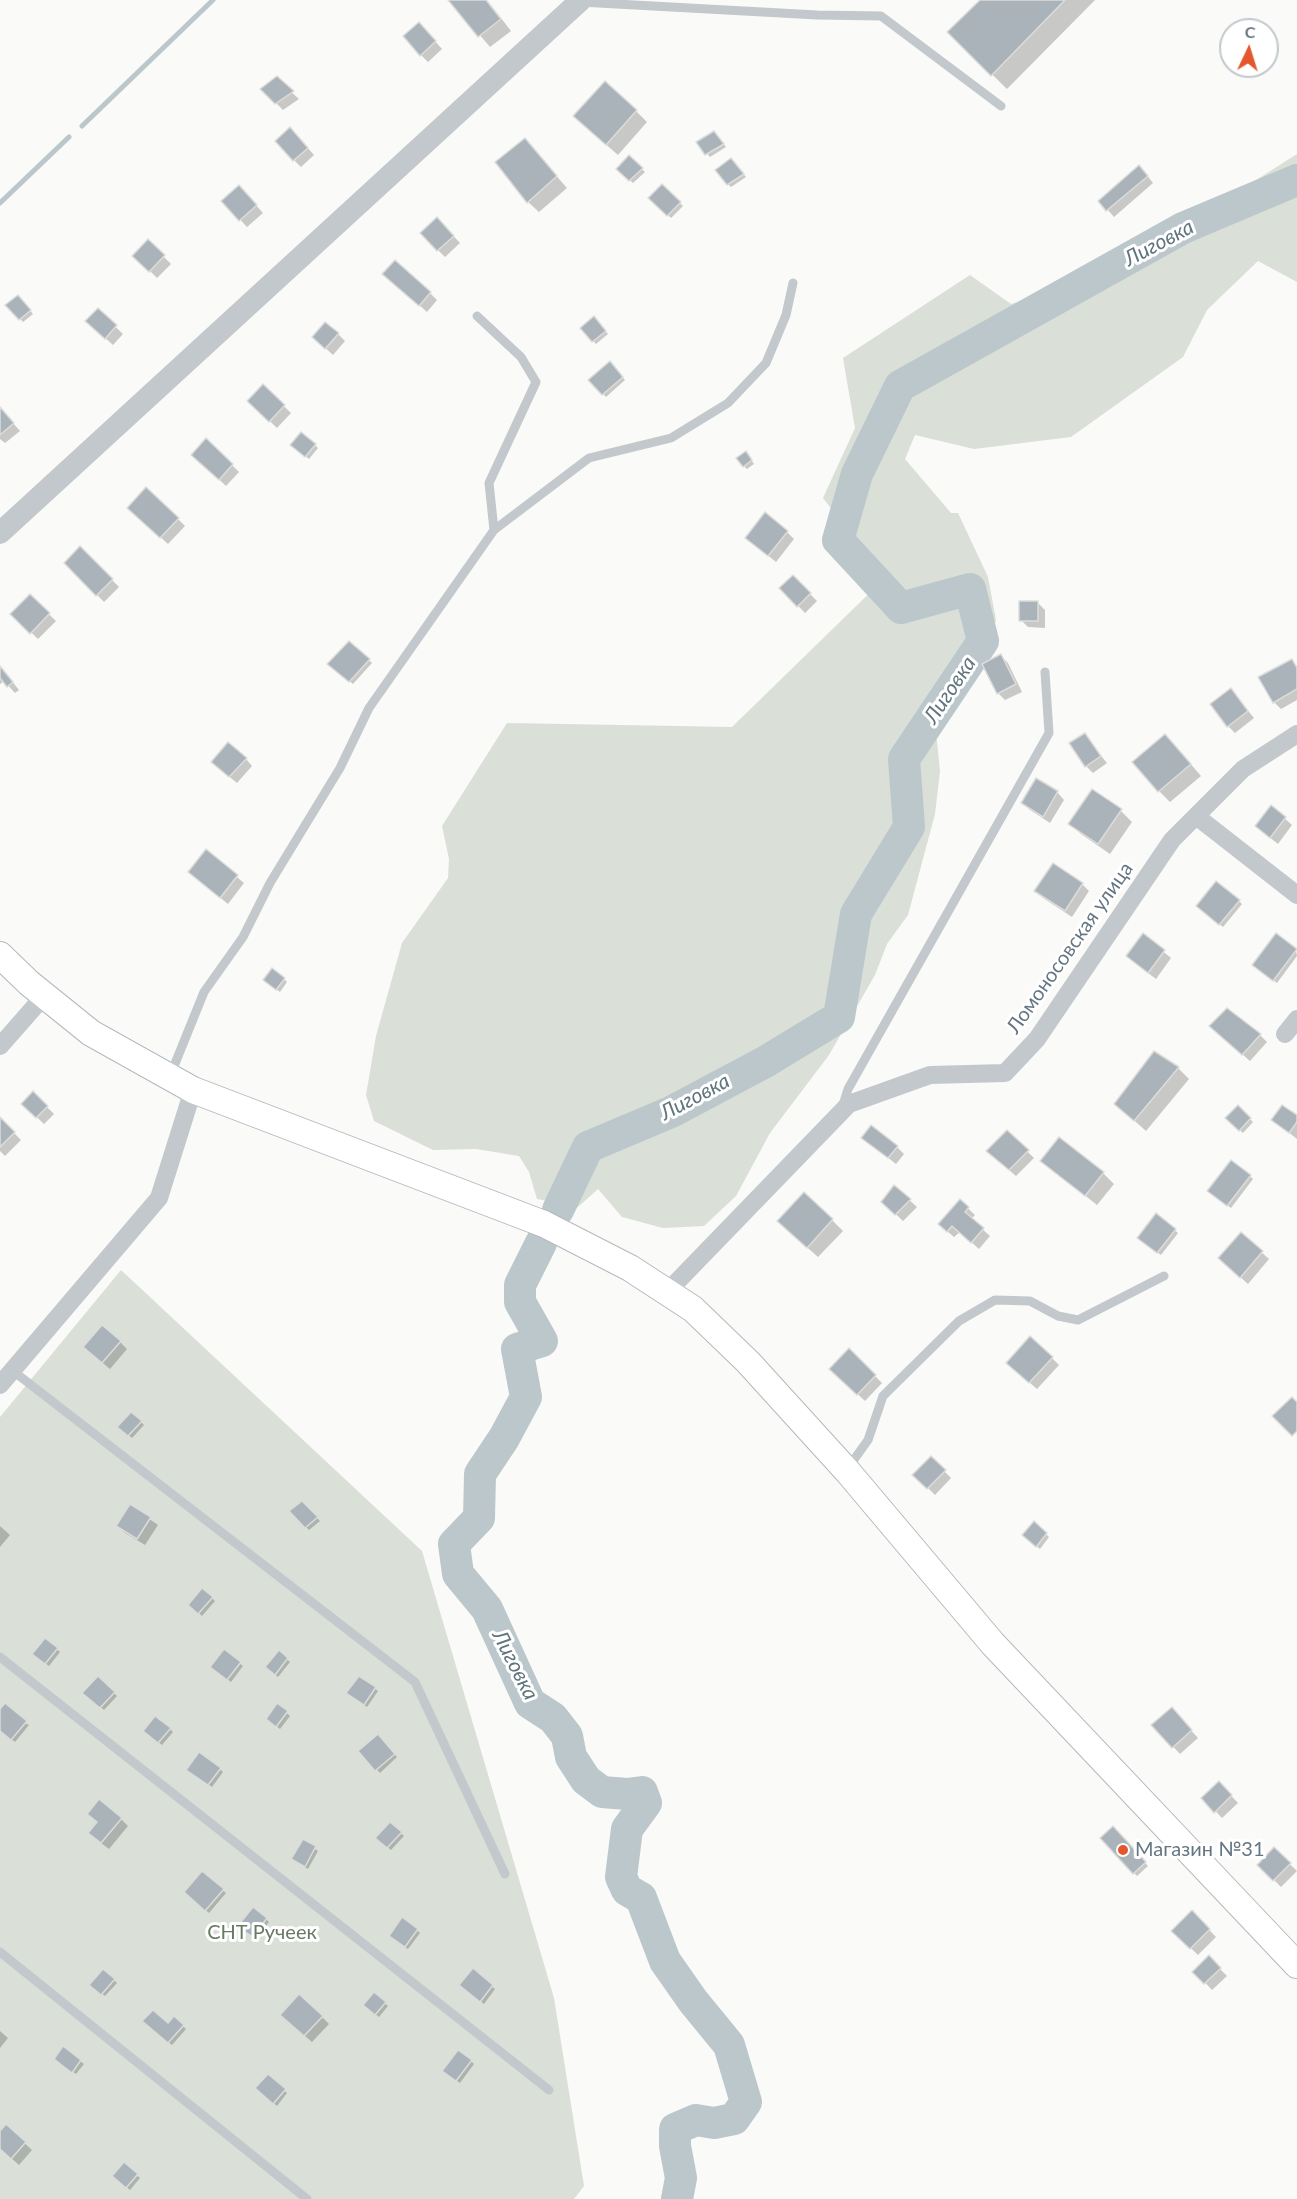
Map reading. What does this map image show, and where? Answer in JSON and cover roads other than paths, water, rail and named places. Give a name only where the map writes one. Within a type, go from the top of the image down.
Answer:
[{"type":"main road","points":[[0,955],[44,996],[91,1034],[193,1090],[544,1224],[630,1268],[693,1309],[748,1362],[847,1470],[993,1644],[1297,1965]]},
{"type":"street","points":[[0,533],[579,1]]},
{"type":"street","name":"Ломоносовская улица","points":[[667,1292],[849,1104],[930,1075],[1005,1073],[1037,1039],[1172,840],[1243,769],[1297,734]]},
{"type":"street","points":[[1196,816],[1297,895]]},
{"type":"street","points":[[0,1046],[44,996]]},
{"type":"street","points":[[1285,1034],[1297,1019]]},
{"type":"street","points":[[0,1385],[159,1198],[193,1090]]},
{"type":"lane","points":[[579,1],[817,15],[881,16],[1000,106]]},
{"type":"lane","points":[[169,1077],[204,992],[243,937],[270,883],[340,768],[369,708],[494,530],[589,458],[671,438],[728,403],[766,363],[786,315],[793,282]]},
{"type":"lane","points":[[477,316],[521,357],[536,381],[489,483],[494,530]]},
{"type":"lane","points":[[840,1113],[848,1089],[1049,733],[1045,672]]},
{"type":"lane","points":[[847,1470],[868,1440],[883,1396],[959,1321],[995,1300],[1030,1301],[1058,1316],[1078,1320],[1164,1276]]},
{"type":"lane","points":[[13,1371],[415,1682],[505,1874]]},
{"type":"lane","points":[[0,1657],[549,2090]]},
{"type":"lane","points":[[0,1952],[307,2199]]},
{"type":"waterway","points":[[82,126],[213,0]]},
{"type":"waterway","points":[[0,203],[69,137]]},
{"type":"waterway","name":"Лиговка","points":[[558,1210],[588,1147],[671,1112],[765,1062],[839,1017],[856,914],[909,827],[904,759],[983,641],[970,589],[901,608],[838,540],[857,474],[900,386],[1183,228],[1297,180]]},
{"type":"waterway","name":"Лиговка","points":[[541,1243],[520,1285],[520,1302],[542,1341],[517,1349],[526,1397],[504,1438],[480,1474],[479,1518],[454,1544],[458,1574],[487,1609],[530,1703],[553,1718],[567,1736],[571,1757],[586,1780],[602,1792],[627,1794],[642,1792],[646,1803],[627,1829],[621,1877],[627,1890],[641,1898],[665,1961],[693,2001],[729,2045],[746,2102],[734,2119],[714,2123],[696,2120],[675,2129],[675,2146],[681,2178],[677,2199]]},
{"type":"place","name":"Магазин №31","points":[[1123,1850]]},
{"type":"park label","name":"СНТ Ручеек","points":[[262,1933]]}]
